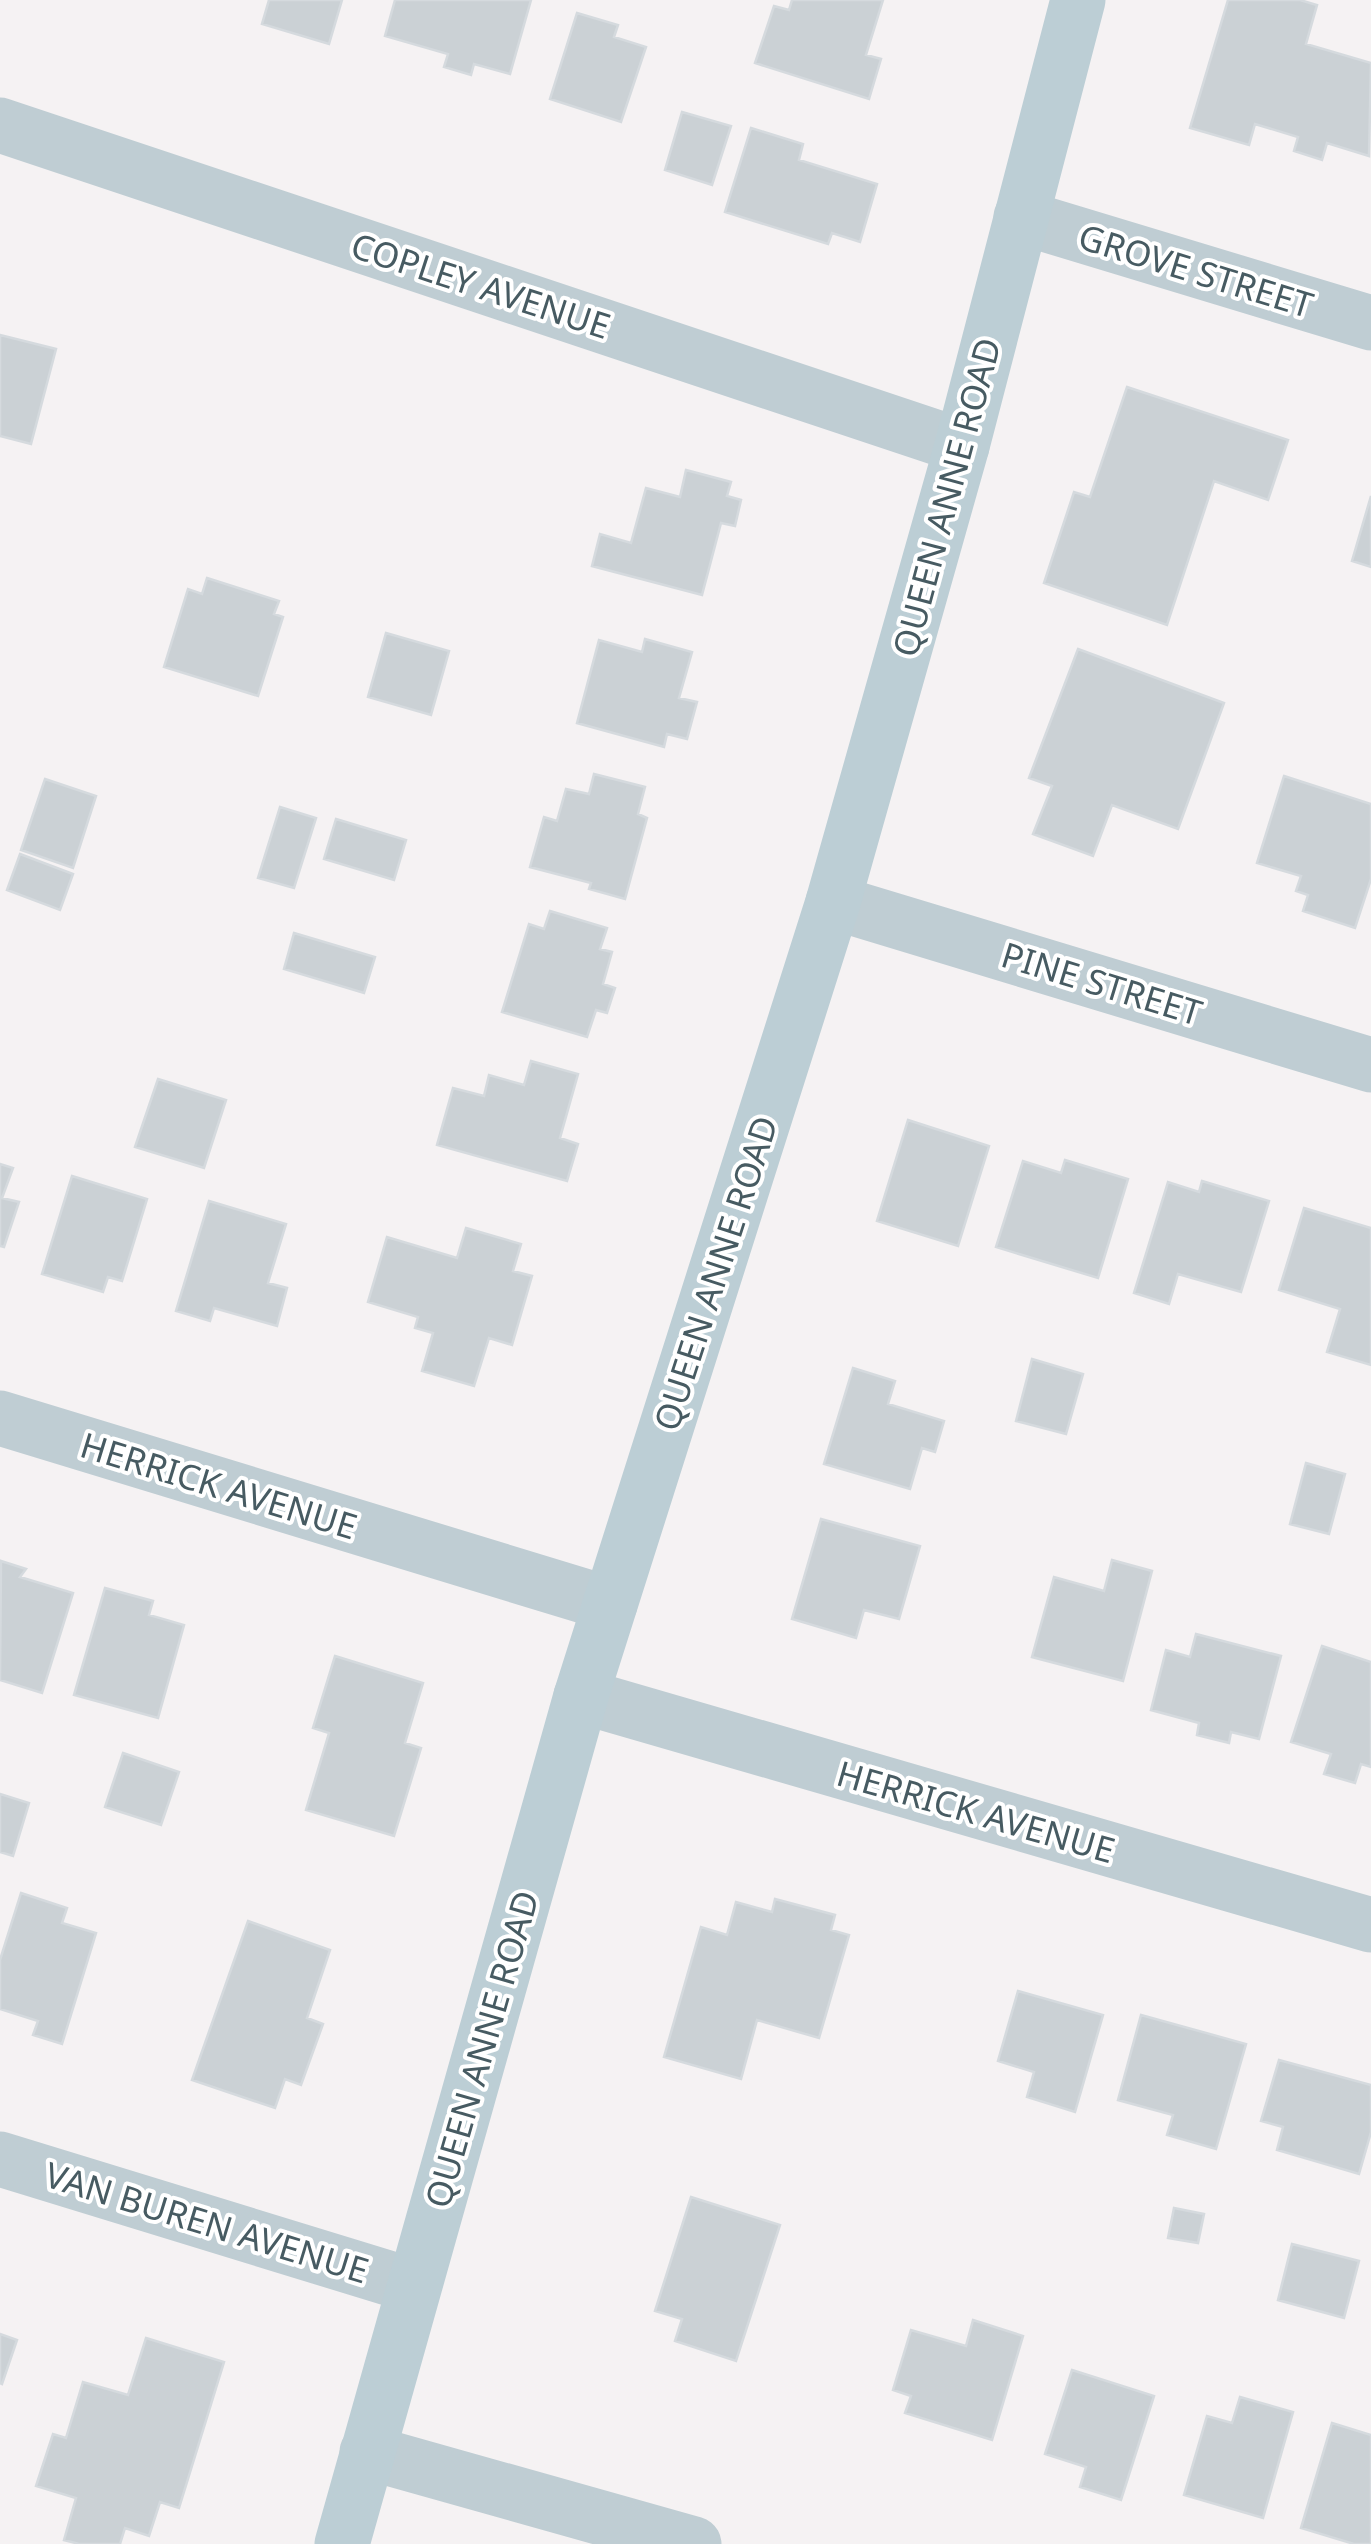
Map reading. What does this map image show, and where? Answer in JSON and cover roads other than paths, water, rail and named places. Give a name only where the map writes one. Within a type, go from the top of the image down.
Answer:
[{"type":"street","name":"QUEEN ANNE ROAD","points":[[342,2544],[581,1696],[833,902],[962,446],[1078,0]]},
{"type":"street","name":"COPLEY AVENUE","points":[[0,124],[962,446]]},
{"type":"street","name":"GROVE STREET","points":[[1021,218],[1371,323]]},
{"type":"street","name":"PINE STREET","points":[[833,902],[1371,1066]]},
{"type":"street","name":"HERRICK AVENUE","points":[[0,1418],[610,1604]]},
{"type":"street","name":"HERRICK AVENUE","points":[[581,1696],[1371,1925]]},
{"type":"street","name":"VAN BUREN AVENUE","points":[[0,2159],[414,2286]]},
{"type":"street","points":[[367,2452],[694,2544]]}]
